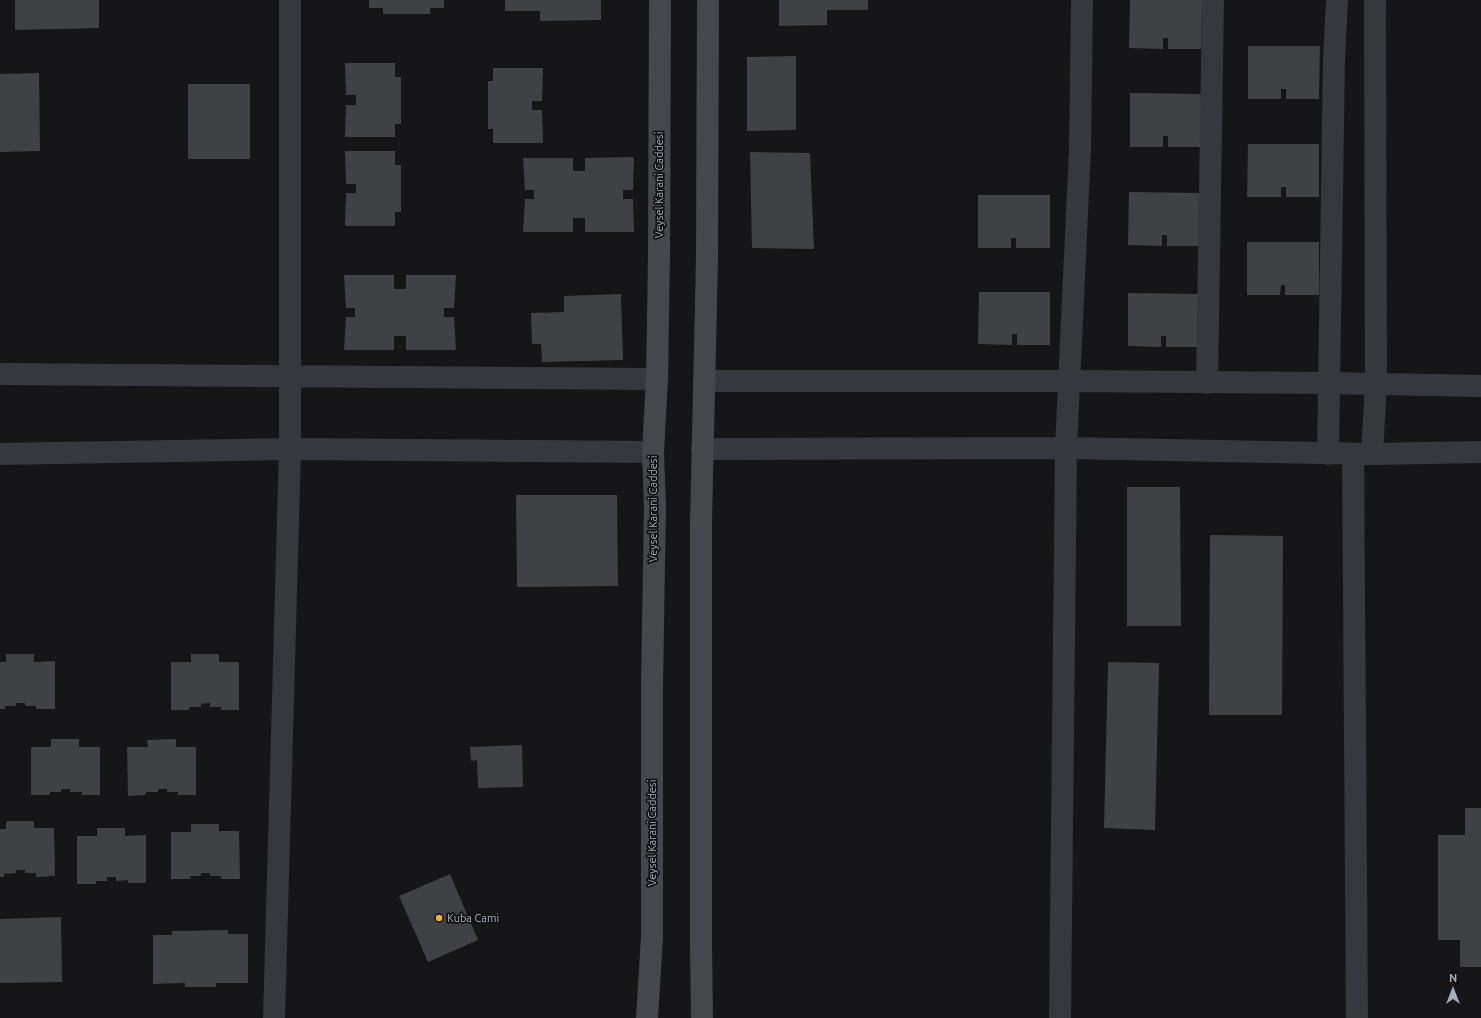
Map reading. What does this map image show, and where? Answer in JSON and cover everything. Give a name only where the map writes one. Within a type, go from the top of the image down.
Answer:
[{"type":"main road","name":"Veysel Karani Caddesi","points":[[647,1018],[652,937],[652,685],[655,506],[653,452],[657,379],[660,0]]},
{"type":"main road","points":[[702,1018],[700,945],[700,523],[707,250],[708,0]]},
{"type":"street","points":[[274,1018],[290,450],[290,0]]},
{"type":"street","points":[[1060,1018],[1066,448],[1080,149],[1082,0]]},
{"type":"street","points":[[1207,383],[1213,0]]},
{"type":"street","points":[[1328,454],[1334,60],[1337,0]]},
{"type":"street","points":[[1357,1018],[1362,454],[1376,384],[1375,0]]},
{"type":"street","points":[[0,374],[657,379]]},
{"type":"street","points":[[704,381],[1070,381],[1481,386]]},
{"type":"street","points":[[702,449],[1066,448],[1328,454],[1481,452]]},
{"type":"street","points":[[0,454],[290,450],[653,452]]},
{"type":"building","points":[[15,0],[99,0],[99,28],[15,30]]},
{"type":"building","points":[[369,0],[444,0],[444,8],[430,8],[430,14],[383,14],[383,8],[369,8]]},
{"type":"building","points":[[505,0],[601,0],[601,20],[540,21],[540,11],[505,11]]},
{"type":"building","points":[[779,0],[868,0],[868,10],[827,10],[827,25],[779,26]]},
{"type":"building","points":[[1130,0],[1202,0],[1201,49],[1168,49],[1168,38],[1163,38],[1163,49],[1129,48]]},
{"type":"building","points":[[1248,46],[1320,46],[1319,99],[1286,99],[1286,89],[1281,89],[1281,99],[1248,99]]},
{"type":"building","points":[[796,56],[796,130],[747,131],[747,57]]},
{"type":"building","points":[[345,63],[395,63],[395,77],[401,77],[401,124],[395,124],[395,137],[345,137],[346,105],[356,105],[356,95],[346,95]]},
{"type":"building","points":[[493,68],[543,68],[542,101],[532,101],[532,110],[542,110],[543,143],[493,143],[493,129],[488,129],[488,81],[493,81]]},
{"type":"building","points":[[39,73],[40,151],[0,152],[0,74]]},
{"type":"building","points":[[188,84],[250,84],[250,159],[188,159]]},
{"type":"building","points":[[1130,93],[1202,94],[1202,147],[1168,147],[1168,136],[1163,136],[1163,147],[1130,147]]},
{"type":"building","points":[[1248,144],[1319,144],[1319,197],[1286,197],[1286,187],[1281,187],[1281,197],[1247,197]]},
{"type":"building","points":[[345,151],[395,151],[395,165],[401,165],[401,212],[395,212],[395,226],[345,226],[346,193],[356,193],[356,184],[346,184]]},
{"type":"building","points":[[750,152],[810,153],[814,249],[752,248]]},
{"type":"building","points":[[634,157],[633,190],[623,190],[623,199],[633,199],[634,232],[585,232],[585,218],[573,218],[573,232],[523,232],[525,199],[534,199],[534,190],[525,190],[523,158],[573,158],[573,171],[585,171],[585,158]]},
{"type":"building","points":[[1129,192],[1201,193],[1200,246],[1167,246],[1167,235],[1162,235],[1162,246],[1128,245]]},
{"type":"building","points":[[978,195],[1050,195],[1050,248],[1016,248],[1016,238],[1011,238],[1011,248],[978,248]]},
{"type":"building","points":[[1247,242],[1319,242],[1319,295],[1285,295],[1285,285],[1281,285],[1280,295],[1247,295]]},
{"type":"building","points":[[344,275],[394,275],[394,289],[406,289],[406,275],[456,275],[454,308],[444,308],[444,317],[454,317],[456,350],[406,350],[406,336],[394,336],[394,350],[344,350],[346,317],[355,317],[355,308],[346,308]]},
{"type":"building","points":[[979,292],[1050,292],[1050,345],[1017,345],[1017,334],[1012,334],[1012,345],[978,344]]},
{"type":"building","points":[[1128,293],[1200,294],[1200,347],[1166,347],[1166,336],[1161,336],[1161,347],[1128,346]]},
{"type":"building","points":[[621,294],[623,360],[542,362],[541,344],[532,344],[531,313],[564,312],[564,296]]},
{"type":"building","points":[[1127,487],[1180,487],[1181,626],[1127,626]]},
{"type":"building","points":[[516,495],[617,495],[618,586],[517,587]]},
{"type":"building","points":[[1210,535],[1283,536],[1282,715],[1209,715]]},
{"type":"building","points":[[6,654],[34,654],[34,662],[55,661],[55,709],[36,709],[36,706],[25,706],[25,703],[16,703],[16,706],[5,706],[5,709],[0,709],[0,662],[6,662]]},
{"type":"building","points":[[191,654],[219,654],[219,662],[239,662],[239,710],[221,710],[221,707],[210,707],[210,703],[201,704],[201,707],[189,707],[189,710],[171,710],[171,662],[191,662]]},
{"type":"building","points":[[1108,662],[1159,663],[1155,830],[1104,828]]},
{"type":"building","points":[[51,739],[79,739],[79,747],[100,747],[100,795],[82,795],[82,792],[70,792],[70,789],[61,789],[61,792],[50,792],[50,795],[31,795],[31,747],[51,747]]},
{"type":"building","points":[[176,739],[176,747],[196,747],[196,795],[178,795],[178,792],[167,792],[167,789],[158,789],[158,792],[146,792],[146,795],[128,796],[127,747],[148,747],[147,740]]},
{"type":"building","points":[[522,745],[523,787],[478,788],[477,760],[471,761],[470,747]]},
{"type":"building","points":[[1465,808],[1481,808],[1481,967],[1460,967],[1460,940],[1438,940],[1438,835],[1465,835]]},
{"type":"building","points":[[6,821],[34,821],[34,828],[54,828],[55,876],[36,877],[36,873],[25,873],[25,870],[16,870],[16,873],[4,874],[4,877],[0,877],[0,829],[6,829]]},
{"type":"building","points":[[191,824],[219,824],[219,831],[239,831],[240,879],[221,879],[221,876],[210,876],[210,873],[201,873],[201,876],[190,876],[190,879],[171,879],[171,832],[191,832]]},
{"type":"building","points":[[97,828],[125,828],[125,836],[146,835],[146,883],[128,883],[128,880],[116,881],[116,877],[107,877],[107,881],[96,881],[96,884],[77,884],[77,836],[97,836]]},
{"type":"building","name":"Kuba Cami","points":[[450,874],[478,940],[428,962],[399,896]]},
{"type":"building","points":[[61,917],[62,982],[0,983],[0,919]]},
{"type":"building","points":[[228,930],[228,934],[248,934],[248,983],[216,983],[216,987],[185,987],[185,983],[153,984],[153,935],[172,935],[172,931]]},
{"type":"place","name":"Kuba Cami","points":[[439,918]]}]
